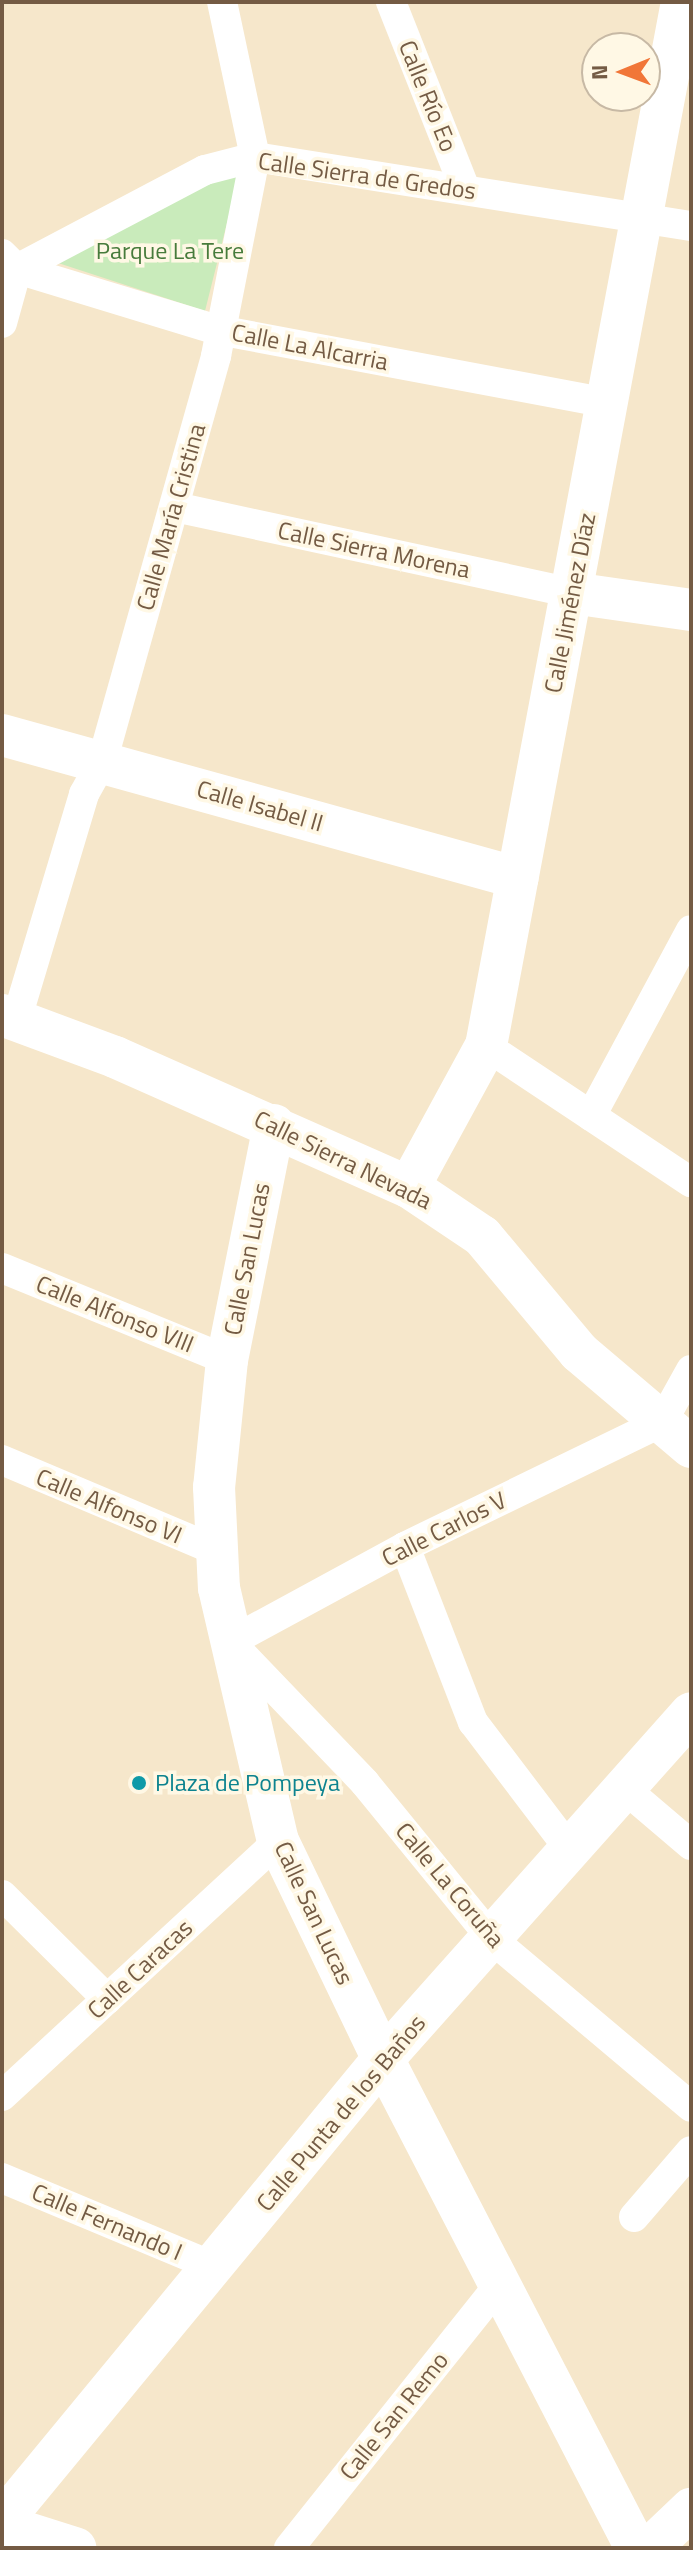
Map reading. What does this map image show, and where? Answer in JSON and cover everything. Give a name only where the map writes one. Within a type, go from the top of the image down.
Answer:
[{"type":"street","name":"Calle María Cristina","points":[[9,1018],[84,794],[102,762],[175,507],[218,330],[255,157],[222,2]]},
{"type":"street","name":"Calle Jiménez Díaz","points":[[409,1187],[486,1046],[645,217],[682,2]]},
{"type":"street","name":"Calle Río Eo","points":[[396,3],[465,189]]},
{"type":"street","name":"Calle Sierra de Gredos","points":[[10,262],[205,170],[255,157],[691,226]]},
{"type":"street","points":[[2,323],[10,262]]},
{"type":"street","name":"Calle La Alcarria","points":[[10,262],[218,330],[609,403]]},
{"type":"street","name":"Calle Sierra Morena","points":[[175,507],[572,593]]},
{"type":"street","points":[[572,593],[691,610]]},
{"type":"street","name":"Calle Isabel II","points":[[2,735],[518,878]]},
{"type":"street","points":[[591,1116],[691,930]]},
{"type":"street","name":"Calle Sierra Nevada","points":[[9,1018],[274,1125],[409,1187],[482,1236],[579,1352],[676,1434]]},
{"type":"street","points":[[486,1046],[691,1182]]},
{"type":"street","name":"Calle San Lucas","points":[[274,1125],[227,1360],[214,1487],[217,1551],[230,1642],[278,1841],[383,2059],[636,2548]]},
{"type":"street","name":"Calle Alfonso VIII","points":[[2,1268],[227,1360]]},
{"type":"street","points":[[676,1434],[691,1370]]},
{"type":"street","name":"Calle Carlos V","points":[[230,1642],[405,1547],[676,1434]]},
{"type":"street","name":"Calle Alfonso VI","points":[[2,1460],[217,1551]]},
{"type":"street","points":[[405,1547],[473,1722],[571,1851]]},
{"type":"street","name":"Calle La Coruña","points":[[230,1642],[365,1783],[493,1940],[691,2107]]},
{"type":"street","name":"Calle Punta de los Baños","points":[[2,2523],[383,2059],[493,1940],[691,1713]]},
{"type":"street","points":[[624,1788],[691,1845]]},
{"type":"street","name":"Calle Caracas","points":[[2,2096],[278,1841]]},
{"type":"street","points":[[2,1895],[107,1999]]},
{"type":"street","points":[[634,2217],[691,2151]]},
{"type":"street","name":"Calle Fernando I","points":[[2,2178],[212,2266]]},
{"type":"street","name":"Calle San Remo","points":[[289,2548],[500,2284]]},
{"type":"street","points":[[650,2548],[691,2509]]},
{"type":"street","points":[[2,2523],[75,2548]]},
{"type":"shaded area","points":[[2,2],[691,2],[691,2548],[2,2548]]},
{"type":"green space","name":"Parque La Tere","points":[[240,171],[205,311],[49,260],[210,179]]},
{"type":"place","name":"Plaza de Pompeya","points":[[139,1783]]}]
